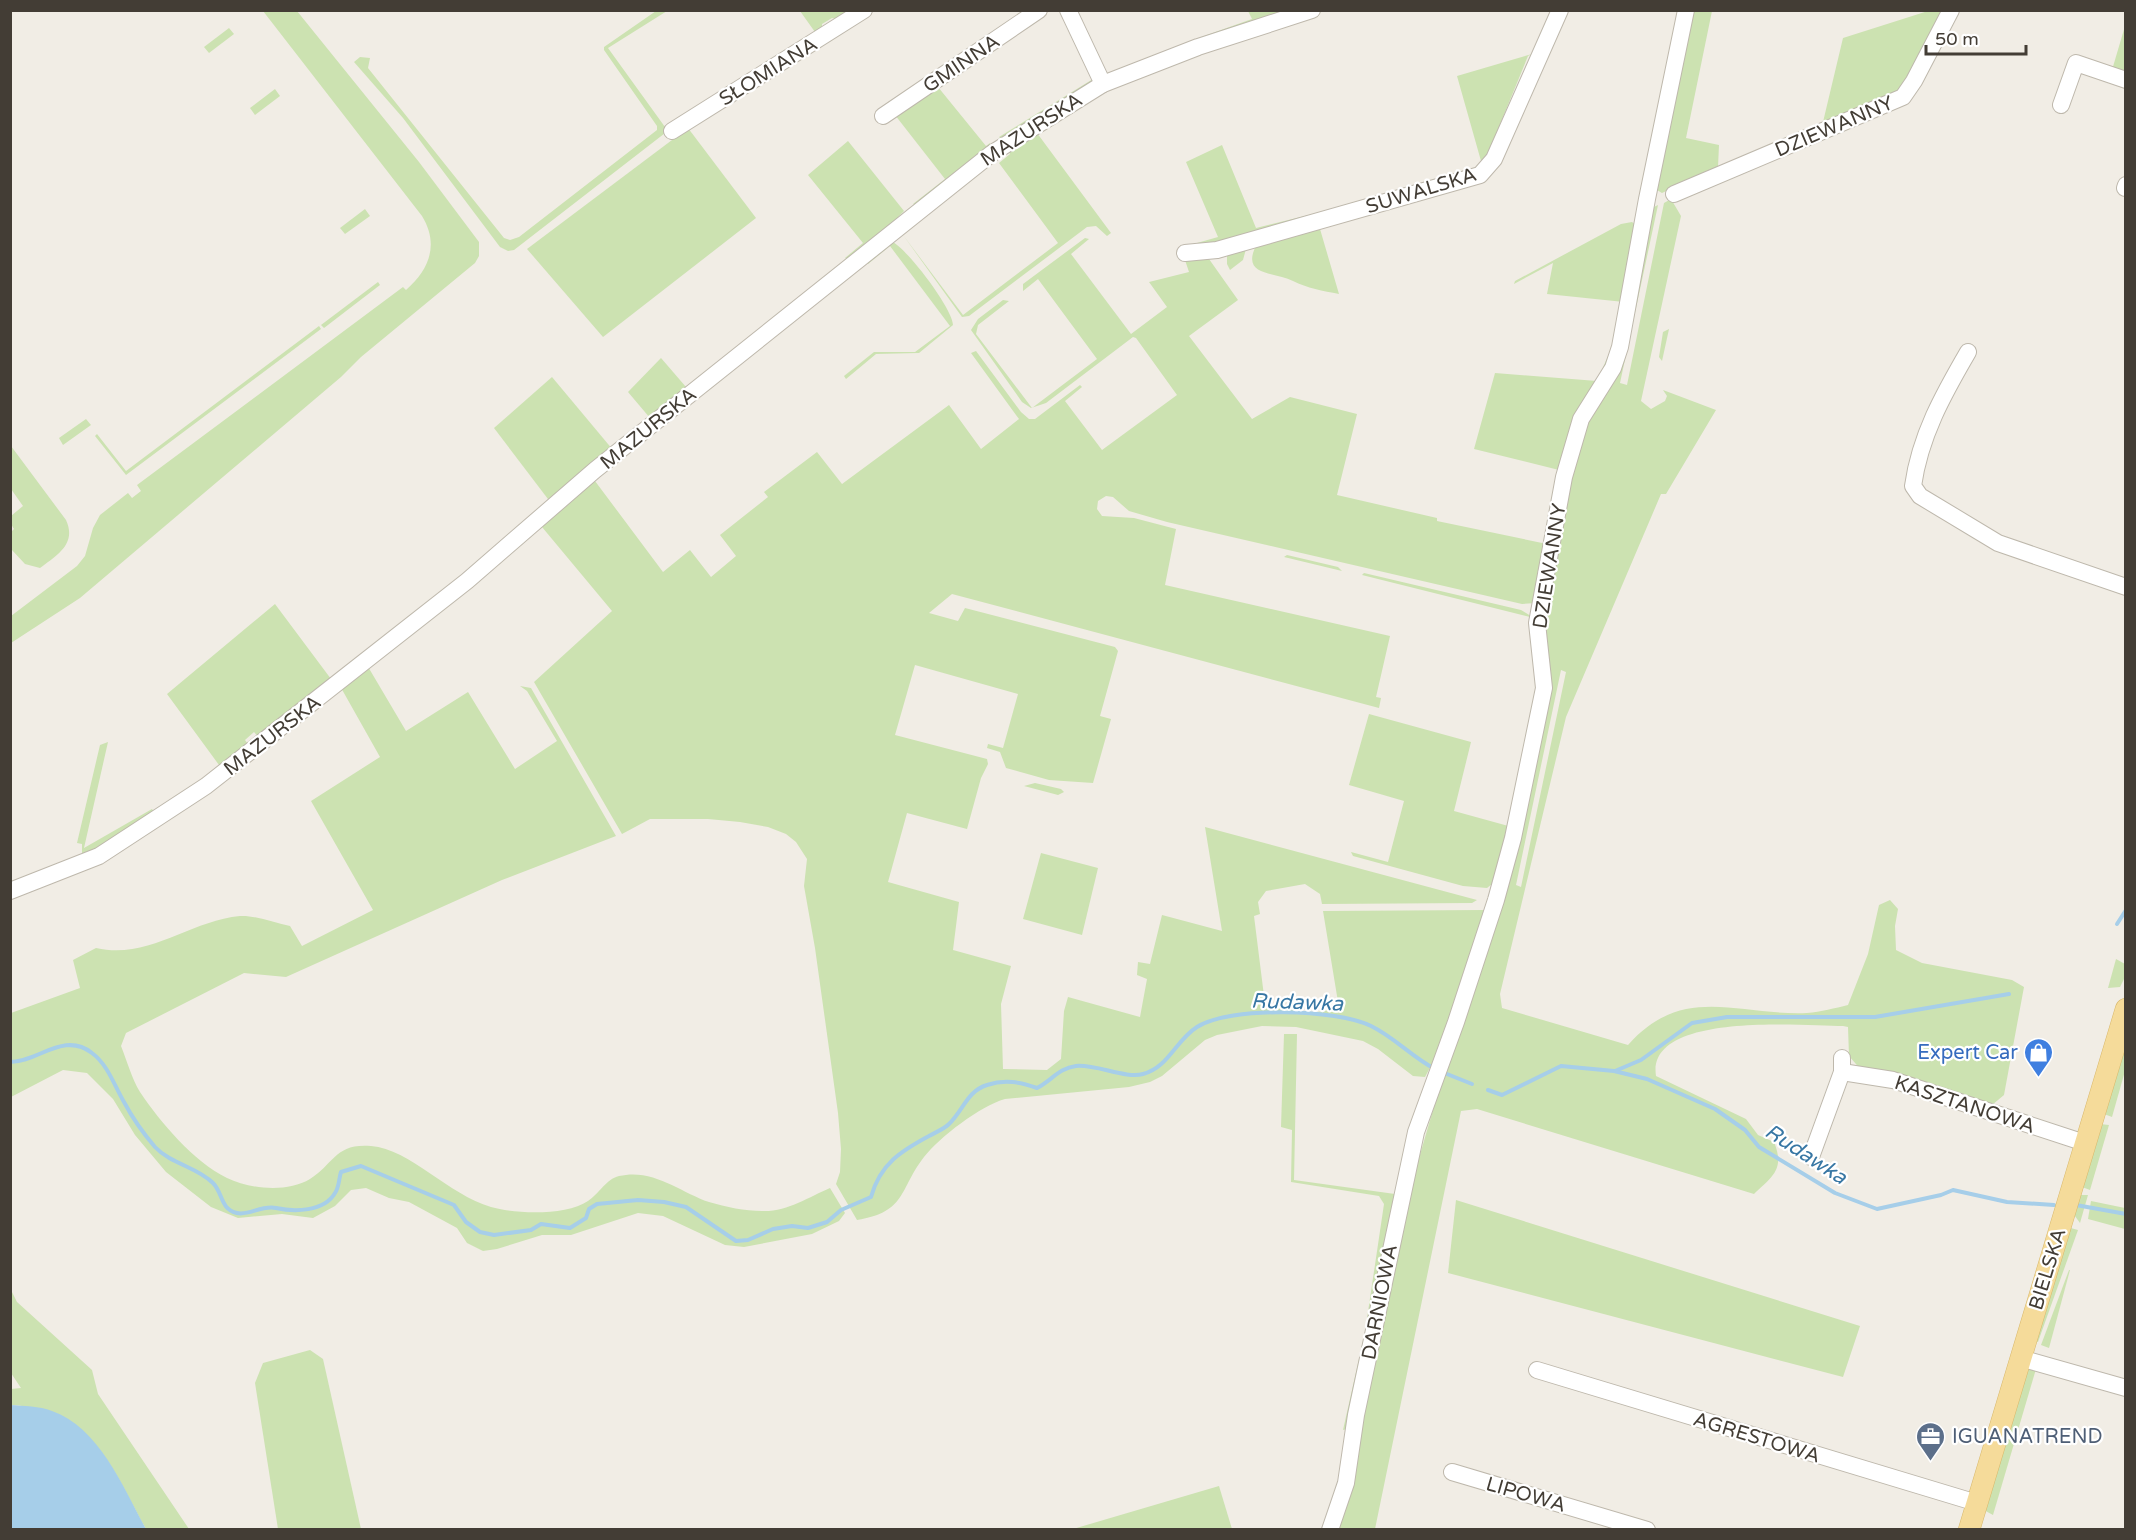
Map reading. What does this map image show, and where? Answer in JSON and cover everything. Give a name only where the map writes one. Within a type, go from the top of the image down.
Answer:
[{"type":"main road","name":"BIELSKA","points":[[1969,1530],[2126,1009]]},
{"type":"street","name":"SŁOMIANA","points":[[672,131],[864,10]]},
{"type":"street","name":"GMINNA","points":[[883,116],[1039,10]]},
{"type":"street","points":[[1068,10],[1103,84]]},
{"type":"street","name":"MAZURSKA","points":[[10,891],[99,856],[207,786],[467,580],[595,470],[894,229],[991,154],[1103,84],[1198,47],[1312,10]]},
{"type":"street","name":"SUWALSKA","points":[[1185,253],[1217,250],[1480,175],[1494,159],[1560,10]]},
{"type":"street","name":"DZIEWANNY","points":[[1435,1076],[1496,900],[1513,838],[1544,688],[1537,623],[1564,477],[1581,418],[1617,358],[1686,10]]},
{"type":"street","name":"DZIEWANNY","points":[[1674,194],[1903,97],[1914,81],[1951,10]]},
{"type":"street","points":[[2061,105],[2076,63],[2126,80]]},
{"type":"street","points":[[1968,352],[1935,408],[1917,461],[1913,486],[1916,491],[1920,496],[1998,543],[2126,587]]},
{"type":"street","name":"KASZTANOWA","points":[[1812,1158],[1842,1065],[2085,1143]]},
{"type":"street","name":"DARNIOWA","points":[[1330,1530],[1348,1474],[1356,1416],[1420,1114],[1435,1076]]},
{"type":"street","points":[[2020,1358],[2126,1388]]},
{"type":"street","name":"AGRESTOWA","points":[[1537,1370],[1977,1503]]},
{"type":"street","name":"LIPOWA","points":[[1452,1472],[1639,1528]]},
{"type":"green space","points":[[263,11],[297,11],[419,162],[479,242],[479,256],[475,263],[361,357],[341,377],[80,598],[11,643],[11,616],[77,566],[85,556],[93,528],[100,515],[128,493],[132,498],[141,491],[137,485],[403,287],[406,290],[426,265],[431,246],[427,226],[422,216]]},
{"type":"green space","points":[[656,11],[667,11],[608,48],[669,130],[514,250],[508,251],[500,247],[403,118],[354,62],[360,57],[370,58],[368,68],[504,238],[510,240],[519,237],[657,130],[657,126],[604,50],[604,47]]},
{"type":"green space","points":[[800,11],[853,11],[839,20],[832,18],[822,24],[822,32],[815,32]]},
{"type":"green space","points":[[1248,11],[1293,11],[1190,41],[1252,19]]},
{"type":"green space","points":[[1691,11],[1712,11],[1686,138],[1719,145],[1718,167],[1662,193],[1657,190]]},
{"type":"green space","points":[[1928,11],[1947,11],[1901,89],[1818,128],[1814,126],[1823,122],[1843,38]]},
{"type":"green space","points":[[2125,26],[2125,74],[2112,70]]},
{"type":"green space","points":[[229,28],[234,34],[209,53],[204,47]]},
{"type":"green space","points":[[1532,54],[1528,56],[1487,156],[1481,161],[1457,76]]},
{"type":"green space","points":[[1093,79],[1095,80],[1002,140],[999,137]]},
{"type":"green space","points":[[938,87],[986,146],[990,143],[991,147],[918,205],[913,204],[945,179],[895,115]]},
{"type":"green space","points":[[275,89],[280,96],[255,115],[250,108]]},
{"type":"green space","points":[[688,128],[756,218],[603,337],[527,249]]},
{"type":"green space","points":[[1037,133],[1111,233],[1107,236],[1096,226],[1087,227],[969,316],[962,317],[903,235],[963,315],[1058,243],[999,163],[1010,154],[1009,152]]},
{"type":"green space","points":[[848,141],[904,211],[898,220],[849,260],[845,258],[863,243],[808,175]]},
{"type":"green space","points":[[1222,145],[1256,228],[1321,212],[1217,243],[1190,245],[1218,237],[1186,162]]},
{"type":"green space","points":[[1671,199],[1681,216],[1641,401],[1651,409],[1665,401],[1667,396],[1663,390],[1716,410],[1666,494],[1661,494],[1566,717],[1500,994],[1502,1008],[1628,1045],[1649,1026],[1669,1014],[1691,1008],[1712,1007],[1807,1013],[1848,1005],[1868,954],[1879,905],[1890,900],[1898,909],[1895,926],[1896,950],[1922,963],[2012,980],[2024,987],[2004,1095],[1992,1105],[1862,1071],[1849,1056],[1848,1027],[1843,1026],[1731,1027],[1700,1032],[1676,1041],[1660,1055],[1656,1076],[1746,1119],[1758,1135],[1774,1142],[1778,1166],[1772,1177],[1754,1194],[1477,1109],[1461,1111],[1375,1529],[1334,1530],[1410,1189],[1530,777],[1541,636],[1580,431],[1610,382],[1654,207],[1658,205],[1620,383],[1627,385],[1664,203]],"holes":[[[1561,670],[1566,672],[1521,887],[1516,885]]]},
{"type":"green space","points":[[365,209],[370,216],[345,234],[340,228]]},
{"type":"green space","points":[[1632,222],[1636,225],[1624,302],[1547,294],[1553,263],[1514,284],[1515,281],[1621,224]]},
{"type":"green space","points":[[1320,229],[1339,294],[1309,287],[1255,267],[1252,261],[1258,242]]},
{"type":"green space","points":[[1085,238],[1089,239],[1071,254],[1131,334],[1167,307],[1149,282],[1189,272],[1184,257],[1209,259],[1238,300],[1189,336],[1252,419],[1290,397],[1357,414],[1337,495],[1437,518],[1437,521],[1547,544],[1536,603],[1522,604],[1167,522],[1129,511],[1113,497],[1106,496],[1098,501],[1097,509],[1102,516],[1134,518],[1176,529],[1165,585],[1390,636],[1376,697],[1381,698],[1379,708],[952,594],[929,613],[958,621],[965,608],[1115,647],[1118,651],[1100,716],[1111,719],[1093,783],[1049,780],[1006,768],[1000,752],[987,748],[988,744],[1003,748],[1018,694],[915,665],[895,735],[987,759],[988,764],[981,778],[967,829],[907,813],[888,882],[959,902],[953,950],[1011,966],[1001,1004],[1003,1069],[1047,1070],[1061,1059],[1064,1011],[1068,997],[1140,1017],[1147,979],[1137,975],[1138,962],[1150,964],[1162,915],[1222,931],[1205,827],[1477,900],[1472,903],[1322,904],[1320,894],[1305,884],[1266,891],[1258,902],[1260,914],[1254,916],[1265,1004],[1312,1013],[1339,1008],[1323,911],[1484,910],[1444,1041],[1425,1077],[1413,1076],[1378,1049],[1363,1041],[1296,1027],[1262,1026],[1217,1035],[1205,1040],[1162,1076],[1150,1082],[1129,1087],[1005,1099],[984,1108],[961,1123],[931,1149],[894,1205],[873,1216],[857,1220],[836,1184],[840,1172],[841,1149],[838,1113],[804,886],[807,859],[796,842],[786,834],[768,827],[740,822],[708,819],[650,819],[622,834],[534,682],[612,611],[542,527],[595,481],[663,572],[690,550],[711,577],[736,556],[720,535],[768,497],[764,492],[817,452],[842,484],[949,405],[981,449],[1019,419],[971,353],[976,351],[1021,412],[1029,419],[1035,419],[1080,385],[1082,387],[1065,401],[1102,450],[1177,395],[1133,337],[1046,403],[1033,407],[1097,359],[1038,279],[1023,291],[1023,284]]},
{"type":"green space","points":[[891,241],[907,254],[928,279],[951,317],[953,325],[919,353],[876,354],[846,379],[844,376],[874,352],[915,352],[950,326],[890,246],[868,264],[864,259]]},
{"type":"green space","points":[[1247,245],[1243,260],[1230,270],[1227,264],[1227,254]]},
{"type":"green space","points":[[378,282],[380,285],[324,328],[321,325]]},
{"type":"green space","points":[[1003,300],[1009,301],[978,325],[976,334],[1032,408],[1022,402],[971,330],[978,319]]},
{"type":"green space","points":[[319,326],[321,329],[126,475],[95,436],[97,434],[126,471]]},
{"type":"green space","points":[[1669,329],[1662,361],[1659,357],[1663,332]]},
{"type":"green space","points":[[1618,338],[1559,470],[1474,449],[1495,373],[1597,381]]},
{"type":"green space","points":[[661,358],[686,387],[650,418],[628,392]]},
{"type":"green space","points":[[552,377],[613,450],[551,503],[494,428]]},
{"type":"green space","points":[[86,419],[91,425],[63,445],[59,438]]},
{"type":"green space","points":[[11,446],[66,520],[69,528],[69,536],[64,548],[40,568],[25,564],[11,549],[11,532],[14,529],[11,516],[23,506],[11,489]]},
{"type":"green space","points":[[1287,555],[1338,567],[1342,571],[1284,557]]},
{"type":"green space","points":[[1364,573],[1521,610],[1534,618],[1362,575]]},
{"type":"green space","points":[[275,604],[331,679],[260,739],[254,732],[245,740],[250,747],[211,777],[209,773],[219,765],[167,694]]},
{"type":"green space","points":[[367,665],[406,731],[468,692],[515,769],[557,741],[527,691],[520,686],[531,688],[616,836],[502,880],[286,977],[244,973],[126,1033],[121,1046],[134,1081],[148,1104],[168,1128],[214,1171],[236,1182],[257,1187],[280,1188],[301,1183],[318,1173],[342,1151],[359,1146],[371,1146],[400,1155],[460,1193],[475,1201],[501,1209],[540,1212],[567,1209],[588,1201],[614,1178],[631,1174],[655,1178],[709,1202],[756,1211],[771,1211],[789,1207],[830,1188],[845,1213],[839,1221],[812,1234],[744,1247],[725,1245],[663,1216],[638,1213],[571,1235],[542,1235],[483,1251],[467,1243],[457,1228],[409,1202],[389,1198],[366,1188],[351,1190],[335,1206],[313,1218],[282,1214],[238,1218],[211,1207],[166,1172],[135,1135],[113,1099],[87,1073],[63,1070],[11,1097],[11,1013],[80,988],[73,960],[96,948],[134,949],[221,919],[240,916],[290,926],[302,946],[373,910],[311,801],[380,757],[340,686]]},
{"type":"green space","points":[[1369,714],[1471,742],[1454,811],[1512,827],[1492,884],[1487,888],[1463,886],[1353,856],[1351,852],[1388,862],[1404,801],[1349,785]]},
{"type":"green space","points":[[108,742],[84,848],[152,809],[157,816],[118,840],[82,854],[82,844],[77,843],[100,745]]},
{"type":"green space","points":[[1035,783],[1061,789],[1064,792],[1058,795],[1024,786]]},
{"type":"green space","points":[[1041,853],[1098,868],[1082,935],[1023,919]]},
{"type":"green space","points":[[2116,959],[2125,964],[2125,977],[2120,987],[2108,988]]},
{"type":"green space","points":[[1284,1034],[1297,1034],[1294,1180],[1395,1194],[1347,1429],[1343,1430],[1365,1332],[1384,1204],[1379,1196],[1291,1182],[1292,1130],[1281,1127]]},
{"type":"green space","points":[[2125,1053],[2125,1071],[2112,1117],[2104,1114],[2120,1054]]},
{"type":"green space","points":[[2100,1124],[2109,1125],[2090,1190],[2082,1187]]},
{"type":"green space","points":[[2080,1195],[2088,1195],[2080,1223],[2072,1212]]},
{"type":"green space","points":[[1456,1200],[1860,1326],[1843,1377],[1448,1273]]},
{"type":"green space","points":[[2091,1201],[2125,1208],[2125,1229],[2088,1219]]},
{"type":"green space","points":[[2067,1227],[2078,1230],[2038,1342],[2035,1341]]},
{"type":"green space","points":[[2070,1270],[2049,1348],[2041,1345]]},
{"type":"green space","points":[[10,1288],[17,1302],[92,1370],[98,1394],[189,1529],[146,1529],[110,1463],[81,1430],[62,1418],[39,1409],[11,1405],[11,1389],[21,1388],[11,1373]]},
{"type":"green space","points":[[310,1350],[323,1359],[361,1529],[278,1529],[255,1383],[263,1363]]},
{"type":"green space","points":[[2027,1368],[2036,1369],[1993,1515],[1982,1509]]},
{"type":"green space","points":[[1219,1486],[1232,1529],[1073,1529]]},
{"type":"water","points":[[10,1405],[37,1407],[52,1411],[69,1419],[84,1431],[109,1461],[146,1529],[11,1529]]},
{"type":"waterway","points":[[2117,924],[2126,910]]},
{"type":"waterway","points":[[1615,1071],[1641,1060],[1692,1023],[1727,1017],[1875,1017],[2009,994]]},
{"type":"waterway","name":"Rudawka","points":[[10,1062],[31,1058],[61,1046],[82,1047],[92,1053],[107,1069],[131,1114],[155,1147],[169,1158],[207,1178],[216,1187],[227,1208],[237,1213],[242,1214],[271,1207],[300,1210],[324,1204],[335,1193],[341,1172],[361,1166],[454,1205],[466,1222],[480,1232],[494,1235],[531,1230],[541,1224],[570,1228],[586,1218],[589,1209],[597,1204],[638,1200],[686,1207],[736,1241],[748,1240],[773,1229],[792,1226],[808,1228],[827,1222],[841,1210],[871,1197],[886,1167],[909,1147],[947,1126],[980,1088],[1006,1082],[1037,1088],[1060,1072],[1076,1066],[1093,1067],[1128,1075],[1143,1074],[1152,1071],[1166,1060],[1183,1039],[1197,1027],[1213,1020],[1258,1013],[1284,1012],[1310,1013],[1355,1020],[1371,1026],[1435,1069]]},
{"type":"waterway","name":"Rudawka","points":[[1488,1090],[1502,1095],[1561,1066],[1614,1071],[1647,1079],[1715,1109],[1745,1130],[1759,1147],[1835,1193],[1877,1209],[1941,1195],[1953,1190],[2007,1202],[2054,1205]]},
{"type":"waterway","name":"Rudawka","points":[[1442,1072],[1472,1084]]},
{"type":"waterway","name":"Rudawka","points":[[2076,1205],[2126,1214]]},
{"type":"place","name":"Expert Car","points":[[2039,1078]]},
{"type":"place","name":"IGUANATREND","points":[[1931,1462]]}]
